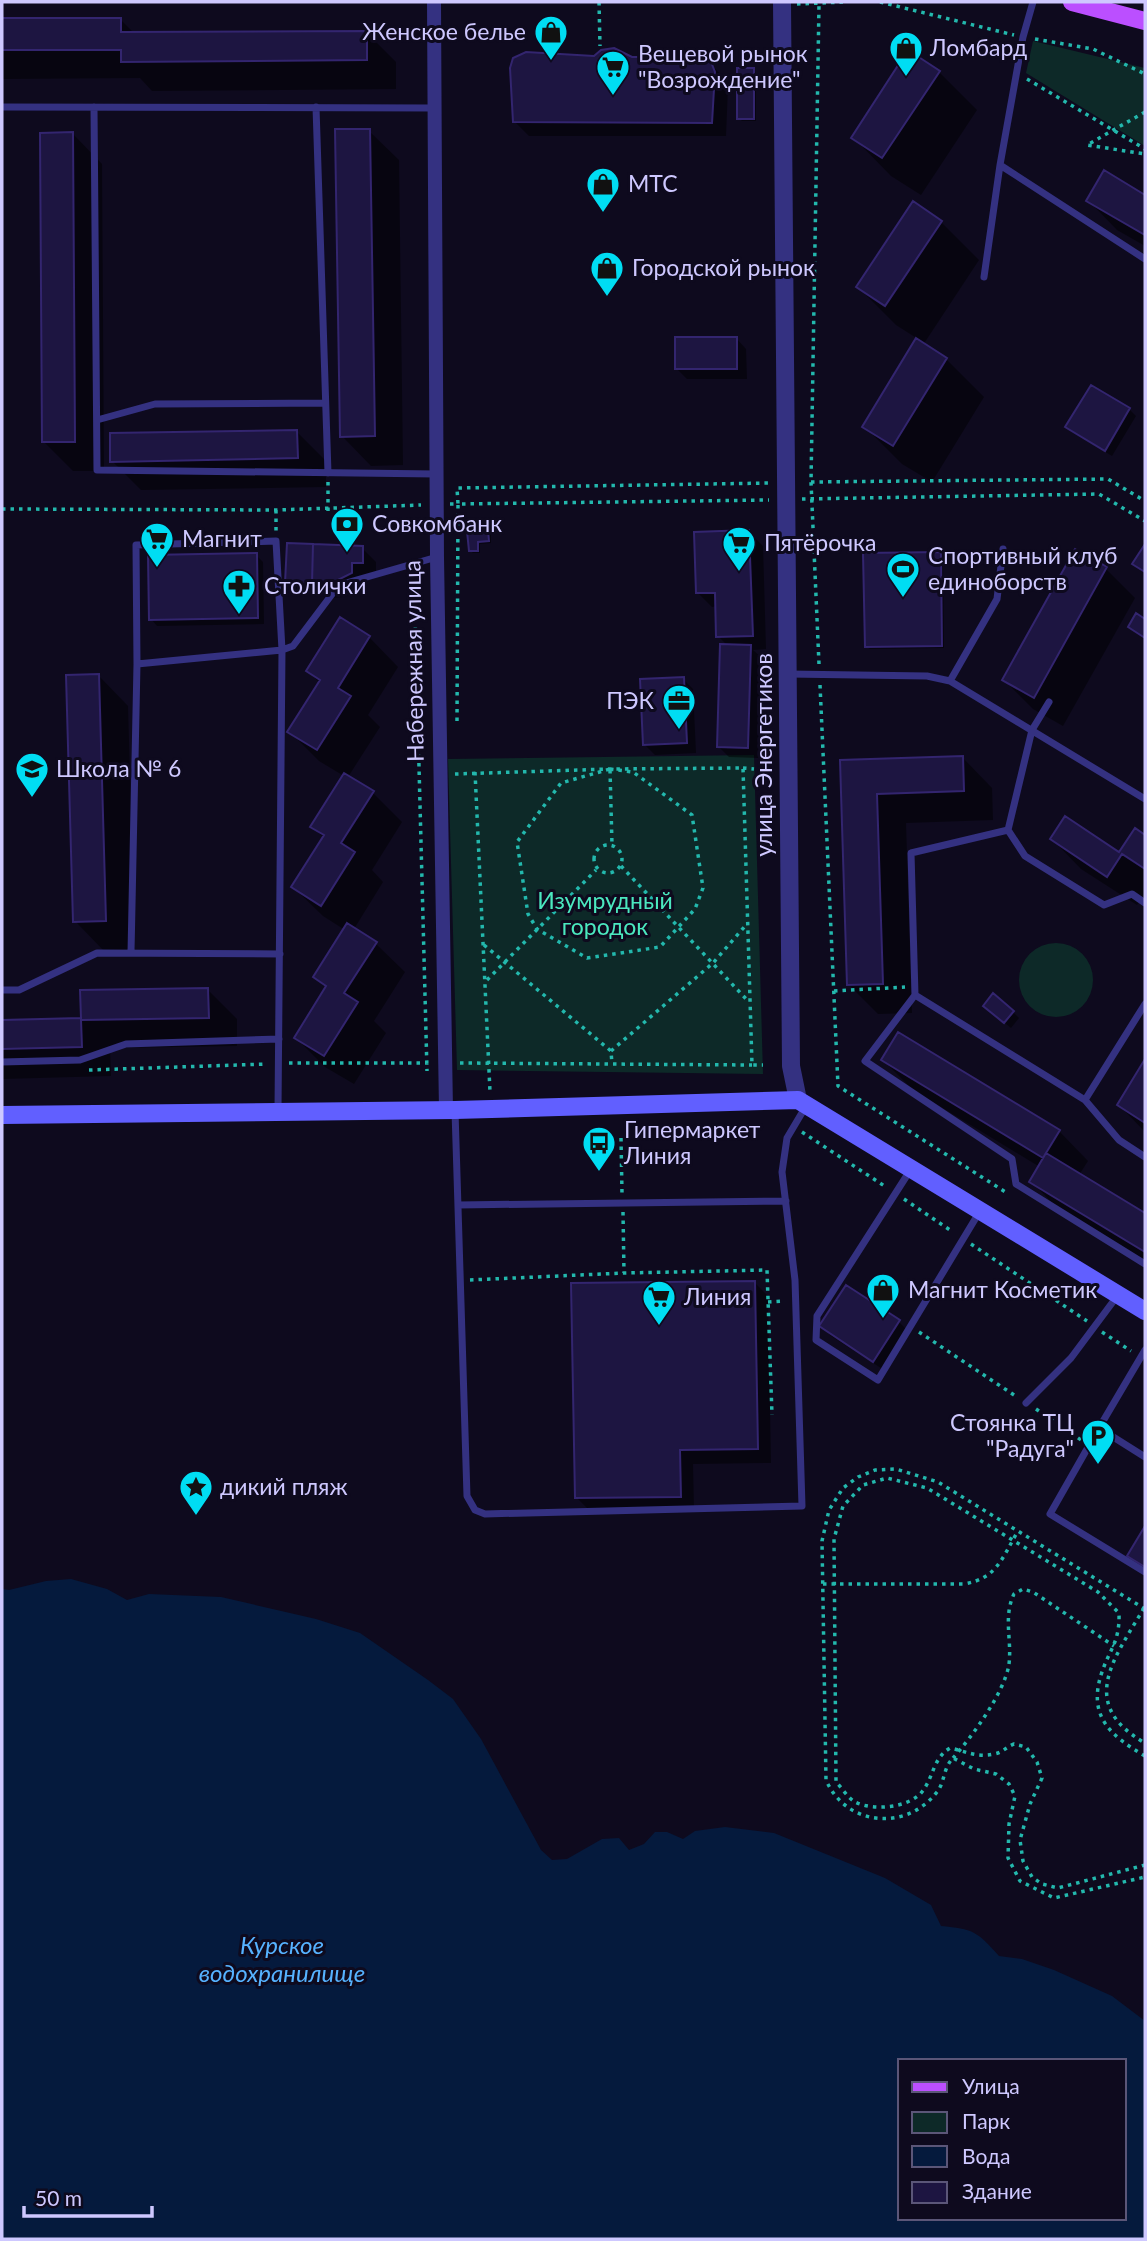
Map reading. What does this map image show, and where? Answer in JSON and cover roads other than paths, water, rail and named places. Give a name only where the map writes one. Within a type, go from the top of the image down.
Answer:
[{"type":"main road","points":[[1072,2],[1145,20]]},
{"type":"main road","points":[[2,1115],[802,1103],[1145,1311]]},
{"type":"street","name":"Набережная улица","points":[[434,2],[437,557],[446,1063],[451,1110]]},
{"type":"street","name":"улица Энергетиков","points":[[782,3],[791,1066],[802,1103]]},
{"type":"lane","points":[[984,277],[1000,165],[1023,37],[1033,2]]},
{"type":"lane","points":[[2,107],[434,108]]},
{"type":"lane","points":[[94,107],[97,470],[436,474]]},
{"type":"lane","points":[[316,107],[328,473]]},
{"type":"lane","points":[[1000,165],[1145,259]]},
{"type":"lane","points":[[97,420],[156,404],[325,402]]},
{"type":"lane","points":[[131,953],[137,664],[136,545],[276,541],[282,650],[278,1111]]},
{"type":"lane","points":[[950,681],[997,599],[1003,549]]},
{"type":"lane","points":[[137,664],[282,650],[293,646],[339,585],[437,557]]},
{"type":"lane","points":[[788,674],[927,676],[950,681],[1145,799]]},
{"type":"lane","points":[[1049,702],[1032,730],[1008,830],[1025,856],[1104,905],[1132,894],[1145,903]]},
{"type":"lane","points":[[1008,830],[911,853],[914,991],[865,1061],[1012,1159],[1016,1184],[1145,1264]]},
{"type":"lane","points":[[2,990],[19,989],[97,953],[280,954]]},
{"type":"lane","points":[[914,991],[1085,1100],[1119,1140],[1145,1157]]},
{"type":"lane","points":[[1085,1100],[1145,1004]]},
{"type":"lane","points":[[2,1062],[80,1060],[126,1044],[279,1039]]},
{"type":"lane","points":[[451,1110],[458,1205],[467,1496],[475,1510],[485,1514],[803,1506],[796,1301],[782,1172],[788,1138],[802,1103]]},
{"type":"lane","points":[[911,1169],[817,1316],[816,1340],[878,1380],[980,1211]]},
{"type":"lane","points":[[458,1205],[786,1201]]},
{"type":"lane","points":[[1026,1403],[1071,1358],[1118,1294]]},
{"type":"lane","points":[[1145,1350],[1050,1514],[1145,1572]]},
{"type":"lane","points":[[1099,1428],[1145,1457]]},
{"type":"water","name":"Курское водохранилище","points":[[71,1579],[107,1589],[127,1600],[149,1594],[221,1597],[316,1619],[360,1633],[453,1699],[481,1739],[541,1850],[552,1860],[567,1859],[602,1839],[619,1838],[629,1850],[644,1844],[655,1832],[667,1832],[683,1839],[695,1831],[725,1827],[774,1833],[885,1878],[931,1905],[941,1926],[974,1933],[999,1956],[1022,1959],[1054,1970],[1112,1996],[1145,2021],[1145,2239],[2,2239],[2,1589],[9,1590],[46,1581]]},
{"type":"place","name":"Женское белье","points":[[551,62]]},
{"type":"place","name":"Ломбард","points":[[906,78]]},
{"type":"place","name":"Вещевой рынок \"Возрождение\"","points":[[613,97]]},
{"type":"place","name":"МТС","points":[[603,214]]},
{"type":"place","name":"Городской рынок","points":[[607,298]]},
{"type":"place","name":"Совкомбанк","points":[[347,554]]},
{"type":"place","name":"Магнит","points":[[157,569]]},
{"type":"place","name":"Пятёрочка","points":[[739,573]]},
{"type":"place","name":"Спортивный клуб единоборств","points":[[903,599]]},
{"type":"place","name":"Столички","points":[[239,616]]},
{"type":"place","name":"ПЭК","points":[[679,731]]},
{"type":"place","name":"Школа № 6","points":[[32,799]]},
{"type":"place","name":"Гипермаркет Линия","points":[[599,1173]]},
{"type":"place","name":"Магнит Косметик","points":[[883,1320]]},
{"type":"place","name":"Линия","points":[[659,1327]]},
{"type":"place","name":"Стоянка ТЦ \"Радуга\"","points":[[1098,1466]]},
{"type":"place","name":"дикий пляж","points":[[196,1517]]},
{"type":"park label","name":"Изумрудный городок","points":[[605,914]]}]
